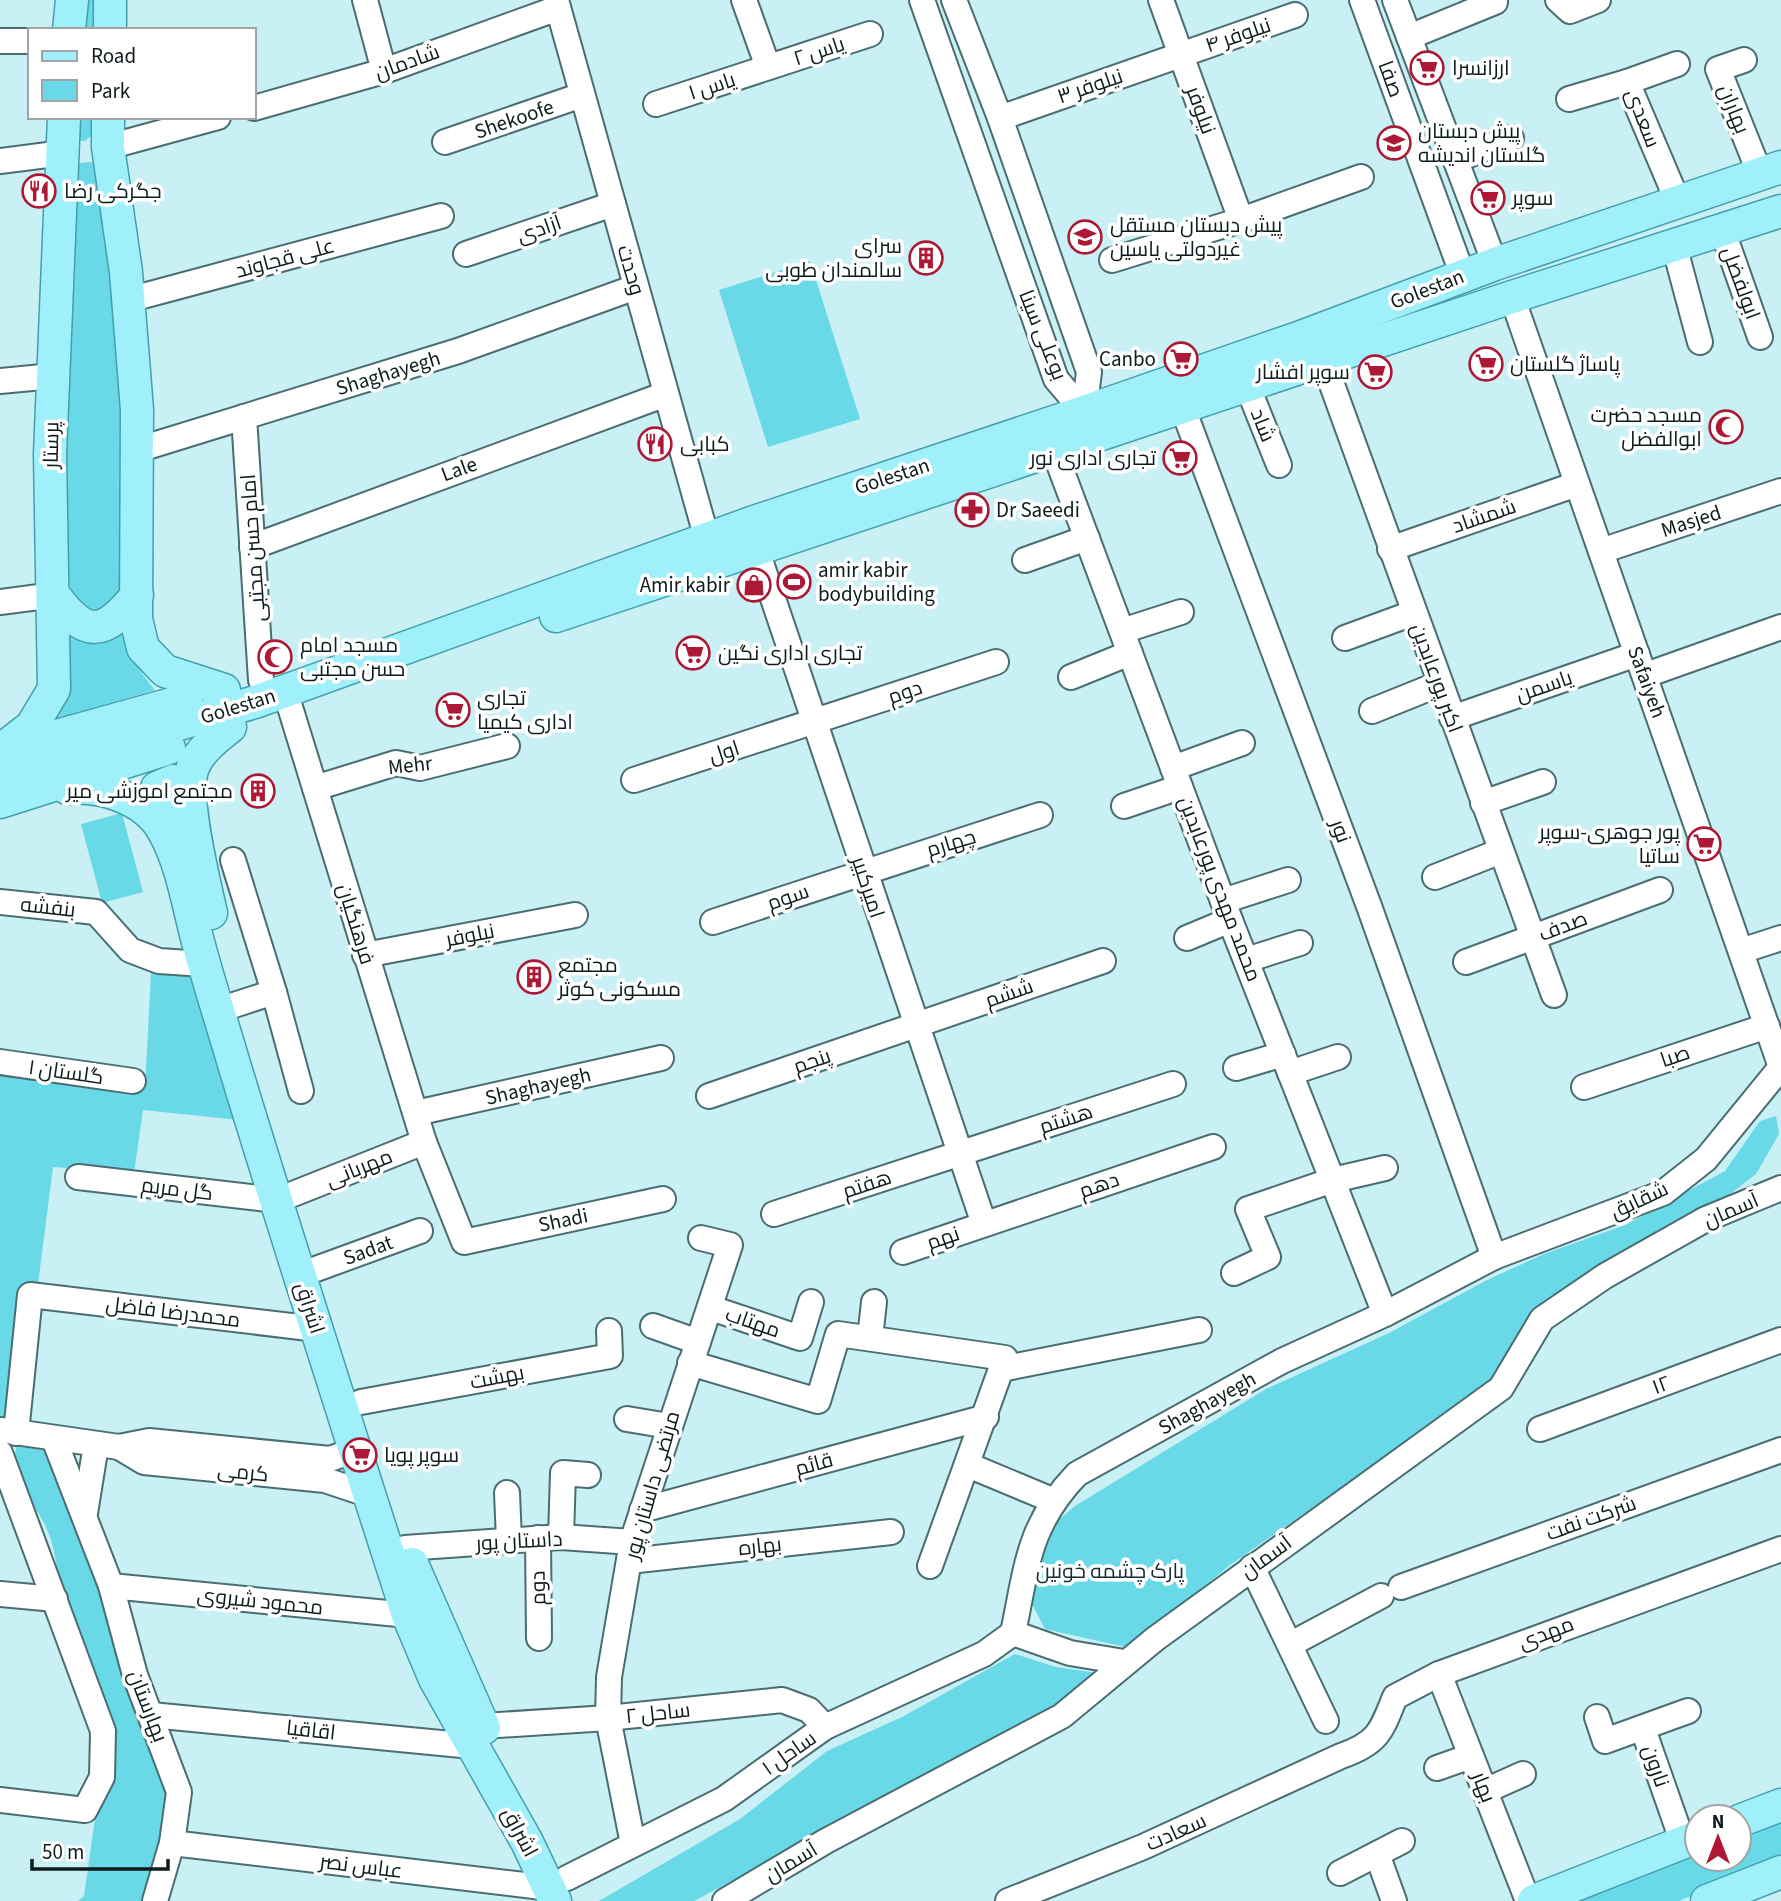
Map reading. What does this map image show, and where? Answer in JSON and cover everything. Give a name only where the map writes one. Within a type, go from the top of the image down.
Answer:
[{"type":"main road","points":[[69,28],[72,0]]},
{"type":"main road","points":[[110,0],[110,28]]},
{"type":"main road","name":"پرستار","points":[[0,751],[32,726],[54,689],[50,454],[64,119]]},
{"type":"main road","points":[[108,132],[128,300],[137,450],[136,619],[143,648],[165,671],[224,690]]},
{"type":"main road","name":"Golestan","points":[[0,802],[290,707],[969,477],[1088,424],[1301,337],[1495,264],[1771,171]]},
{"type":"main road","name":"Golestan","points":[[0,776],[255,702],[706,539],[1088,424],[1170,411],[1781,211]]},
{"type":"main road","points":[[54,595],[73,621],[94,626],[116,621],[137,595]]},
{"type":"main road","points":[[0,751],[484,620]]},
{"type":"main road","name":"اشراق","points":[[230,727],[209,745],[192,768],[190,783],[193,819],[221,962],[317,1329],[408,1615],[435,1679],[477,1736],[563,1892]]},
{"type":"main road","points":[[163,829],[155,797],[157,788],[173,781],[183,792],[193,819]]},
{"type":"main road","name":"اشراق","points":[[34,792],[86,786],[112,792],[143,807],[163,829],[181,875],[204,964],[284,1197],[316,1269],[361,1402],[405,1548],[477,1736]]},
{"type":"main road","points":[[1753,1816],[1781,1805]]},
{"type":"main road","points":[[1534,1901],[1683,1843]]},
{"type":"main road","points":[[1707,1901],[1781,1872]]},
{"type":"street","points":[[365,0],[384,71]]},
{"type":"street","points":[[744,0],[768,67]]},
{"type":"street","name":"بوعلی سینا","points":[[922,0],[1056,379],[1088,424]]},
{"type":"street","name":"بوعلی سینا","points":[[954,0],[1000,118],[1088,372],[1088,424]]},
{"type":"street","name":"نیلوفر","points":[[1161,0],[1241,220]]},
{"type":"street","name":"صفا","points":[[1362,0],[1463,276]]},
{"type":"street","name":"صفا","points":[[1395,0],[1495,264]]},
{"type":"street","points":[[1558,0],[1570,11],[1598,0]]},
{"type":"street","points":[[1409,37],[1495,2]]},
{"type":"street","name":"شادمان","points":[[256,107],[384,71],[557,4]]},
{"type":"street","name":"وحدت","points":[[557,4],[706,539]]},
{"type":"street","name":"نیلوفر ۴","points":[[1180,54],[1295,15]]},
{"type":"street","name":"یاس ۲","points":[[768,67],[870,34]]},
{"type":"street","points":[[0,41],[28,41]]},
{"type":"street","name":"نیلوفر ۳","points":[[1000,118],[1180,54]]},
{"type":"street","name":"بهاران","points":[[1744,60],[1718,69],[1771,171]]},
{"type":"street","name":"سعدی","points":[[1677,64],[1627,82],[1678,202]]},
{"type":"street","name":"یاس ۱","points":[[656,104],[768,67]]},
{"type":"street","points":[[1569,99],[1627,82]]},
{"type":"street","name":"Shekoofe","points":[[445,142],[582,95]]},
{"type":"street","points":[[108,132],[203,119]]},
{"type":"street","points":[[1456,159],[1511,138]]},
{"type":"street","points":[[0,161],[63,153]]},
{"type":"street","points":[[1112,260],[1241,220],[1361,177]]},
{"type":"street","name":"آزادی","points":[[466,254],[613,204]]},
{"type":"street","name":"علی قجاوند","points":[[128,300],[441,216]]},
{"type":"street","points":[[1450,239],[1455,243],[1470,243],[1480,231],[1479,224]]},
{"type":"street","name":"ابولفضل","points":[[1722,229],[1760,337]]},
{"type":"street","points":[[1674,245],[1700,342]]},
{"type":"street","name":"Shaghayegh","points":[[137,450],[458,351],[636,287]]},
{"type":"street","name":"Safaiyeh","points":[[1512,297],[1781,1067]]},
{"type":"street","name":"اکبر پورعابدین","points":[[1323,360],[1554,995]]},
{"type":"street","points":[[0,381],[53,376]]},
{"type":"street","name":"شاد","points":[[1247,385],[1279,465]]},
{"type":"street","name":"Lale","points":[[253,547],[666,394]]},
{"type":"street","points":[[969,477],[1002,482],[1059,464],[1140,435],[1170,411]]},
{"type":"street","name":"نور","points":[[1170,411],[1369,906],[1494,1256]]},
{"type":"street","name":"امام حسن مجتبی","points":[[244,417],[261,680]]},
{"type":"street","name":"محمد مهدی پورعابدین","points":[[1059,464],[1246,960],[1385,1314]]},
{"type":"street","name":"شمشاد","points":[[1390,549],[1577,484]]},
{"type":"street","name":"Masjed","points":[[1601,551],[1781,491]]},
{"type":"street","points":[[1024,560],[1087,538]]},
{"type":"street","name":"امیرکبیر","points":[[755,548],[984,1224]]},
{"type":"street","points":[[0,602],[54,595]]},
{"type":"street","points":[[1071,677],[1126,642],[1181,612]]},
{"type":"street","points":[[1345,638],[1413,613]]},
{"type":"street","name":"یاسمن","points":[[1452,718],[1781,627]]},
{"type":"street","name":"دوم","points":[[814,723],[996,662]]},
{"type":"street","points":[[1372,711],[1439,684]]},
{"type":"street","name":"فرهنگیان","points":[[290,707],[424,1142],[464,1242]]},
{"type":"street","name":"اول","points":[[634,780],[814,723]]},
{"type":"street","points":[[1124,806],[1242,743]]},
{"type":"street","name":"Mehr","points":[[314,788],[396,763],[420,768],[507,746]]},
{"type":"street","points":[[1483,803],[1543,782]]},
{"type":"street","name":"چهارم","points":[[863,871],[1040,815]]},
{"type":"street","points":[[1435,877],[1501,851]]},
{"type":"street","points":[[233,860],[301,1091]]},
{"type":"street","name":"سوم","points":[[713,922],[863,871]]},
{"type":"street","points":[[1186,938],[1227,910],[1288,880]]},
{"type":"street","name":"صدف","points":[[1466,962],[1660,890]]},
{"type":"street","name":"بنفشه","points":[[0,902],[96,912],[130,950],[159,961],[204,964]]},
{"type":"street","name":"نیلوفر","points":[[365,955],[575,915]]},
{"type":"street","points":[[1741,951],[1781,938]]},
{"type":"street","points":[[1246,960],[1300,943]]},
{"type":"street","name":"ششم","points":[[915,1026],[1103,961]]},
{"type":"street","points":[[234,1005],[274,992]]},
{"type":"street","name":"پنجم","points":[[709,1096],[915,1026]]},
{"type":"street","name":"صبا","points":[[1584,1087],[1767,1026]]},
{"type":"street","points":[[1236,1068],[1338,1057]]},
{"type":"street","name":"Shaghayegh","points":[[416,1113],[661,1058]]},
{"type":"street","name":"گلستان ۱","points":[[0,1062],[133,1081]]},
{"type":"street","name":"شقایق","points":[[1494,1256],[1663,1193],[1706,1159],[1781,1067]]},
{"type":"street","name":"هشتم","points":[[960,1153],[1173,1084]]},
{"type":"street","name":"مهربانی","points":[[284,1197],[424,1142]]},
{"type":"street","name":"دهم","points":[[984,1224],[1213,1147]]},
{"type":"street","name":"هفتم","points":[[774,1214],[960,1153]]},
{"type":"street","points":[[1234,1273],[1269,1257],[1248,1209],[1333,1180],[1385,1168]]},
{"type":"street","name":"گل مریم","points":[[78,1177],[284,1197]]},
{"type":"street","name":"آسمان","points":[[725,1901],[826,1841],[1062,1716],[1124,1662],[1501,1388],[1542,1319],[1605,1276],[1706,1219],[1781,1188]]},
{"type":"street","name":"Shadi","points":[[464,1242],[663,1199]]},
{"type":"street","name":"نهم","points":[[902,1252],[984,1224]]},
{"type":"street","name":"Sadat","points":[[316,1269],[420,1231]]},
{"type":"street","name":"مرتضی داستان پور","points":[[632,1844],[608,1718],[609,1677],[630,1551],[730,1245],[701,1238]]},
{"type":"street","name":"Shaghayegh","points":[[1013,1633],[1032,1541],[1052,1500],[1077,1474],[1282,1361],[1385,1314],[1494,1256]]},
{"type":"street","name":"محمدرضا فاضل","points":[[8,1431],[30,1295],[317,1329]]},
{"type":"street","points":[[870,1338],[874,1302]]},
{"type":"street","name":"مهتاب","points":[[711,1308],[800,1338],[811,1303]]},
{"type":"street","points":[[653,1326],[694,1353],[818,1401],[838,1334],[1005,1358],[986,1417],[930,1566]]},
{"type":"street","points":[[1001,1369],[1199,1330]]},
{"type":"street","name":"بهشت","points":[[361,1402],[610,1356],[609,1331]]},
{"type":"street","name":"۱۲","points":[[1540,1429],[1781,1340]]},
{"type":"street","name":"قائم","points":[[642,1510],[986,1417]]},
{"type":"street","points":[[627,1419],[669,1426]]},
{"type":"street","name":"کرمی","points":[[8,1431],[108,1446],[149,1441],[330,1459],[355,1450]]},
{"type":"street","name":"بهارستان","points":[[54,1439],[85,1513],[111,1586],[135,1675],[180,1792],[172,1843],[155,1901]]},
{"type":"street","points":[[85,1513],[108,1446]]},
{"type":"street","name":"کرمی","points":[[108,1446],[144,1462],[326,1480],[370,1495]]},
{"type":"street","name":"شرکت نفت","points":[[1291,1644],[1391,1591],[1781,1450]]},
{"type":"street","points":[[0,1453],[103,1731],[102,1777],[85,1810],[0,1800]]},
{"type":"street","points":[[968,1465],[1052,1500]]},
{"type":"street","points":[[549,1538],[563,1473],[588,1475]]},
{"type":"street","points":[[507,1493],[509,1540]]},
{"type":"street","name":"بهاره","points":[[630,1551],[891,1532]]},
{"type":"street","name":"دوم","points":[[539,1638],[549,1538]]},
{"type":"street","name":"داستان پور","points":[[405,1548],[549,1538],[630,1551]]},
{"type":"street","name":"مهدی","points":[[1342,1756],[1367,1747],[1384,1725],[1395,1697],[1439,1674],[1781,1549]]},
{"type":"street","points":[[1252,1567],[1326,1721]]},
{"type":"street","name":"محمود شیروی","points":[[111,1586],[408,1615]]},
{"type":"street","points":[[0,1594],[55,1599]]},
{"type":"street","points":[[1013,1633],[1070,1653],[1124,1662]]},
{"type":"street","name":"ساحل ۱","points":[[563,1892],[632,1844],[724,1799],[825,1727],[984,1654],[1013,1633]]},
{"type":"street","name":"بهار","points":[[1439,1674],[1528,1901]]},
{"type":"street","name":"ساحل ۲","points":[[477,1736],[608,1718],[782,1700],[809,1710],[825,1727]]},
{"type":"street","points":[[1597,1717],[1605,1741],[1688,1711]]},
{"type":"street","name":"اقاقیا","points":[[151,1714],[477,1736]]},
{"type":"street","name":"نارون","points":[[1643,1729],[1683,1823]]},
{"type":"street","name":"سعادت","points":[[1008,1901],[1143,1847],[1342,1756]]},
{"type":"street","points":[[1437,1768],[1471,1756]]},
{"type":"street","points":[[1485,1791],[1523,1774]]},
{"type":"street","points":[[1340,1873],[1402,1841]]},
{"type":"street","name":"عباس نصر","points":[[172,1843],[563,1892]]},
{"type":"street","points":[[1377,1854],[1394,1901]]},
{"type":"green space","points":[[81,0],[100,0],[100,28],[78,28]]},
{"type":"green space","points":[[71,119],[98,119],[97,131],[85,141],[73,140]]},
{"type":"green space","points":[[91,162],[102,173],[121,318],[127,582],[118,602],[105,608],[86,611],[74,603],[62,571],[73,177],[78,163]]},
{"type":"green space","points":[[810,261],[860,419],[768,447],[719,290]]},
{"type":"green space","points":[[63,624],[125,627],[135,661],[155,690],[49,721]]},
{"type":"green space","points":[[122,813],[143,892],[102,903],[81,824]]},
{"type":"green space","points":[[151,973],[191,975],[239,1120],[143,1110],[134,1173],[53,1167],[38,1284],[10,1419],[0,1418],[0,1069],[145,1089]]},
{"type":"green space","name":"پارک چشمه خونین","points":[[1776,1116],[1779,1134],[1756,1174],[1717,1204],[1536,1312],[1492,1383],[1230,1565],[1130,1648],[1045,1629],[1032,1604],[1036,1565],[1048,1529],[1075,1506],[1266,1389],[1389,1333],[1487,1280],[1544,1254],[1625,1225],[1725,1171],[1760,1121]]},
{"type":"green space","points":[[17,1446],[43,1450],[54,1464],[91,1558],[129,1697],[169,1798],[163,1850],[145,1901],[78,1901],[84,1896],[97,1805],[106,1781],[58,1587],[53,1549],[46,1527],[18,1478],[15,1468]]},
{"type":"green space","points":[[1015,1654],[1056,1667],[1097,1673],[1054,1710],[694,1901],[599,1901],[740,1819],[827,1751],[904,1716]]},
{"type":"green space","points":[[1781,1815],[1781,1859],[1753,1871],[1753,1826]]},
{"type":"green space","points":[[1683,1851],[1683,1873],[1747,1873],[1679,1901],[1555,1901]]},
{"type":"place","name":"ارزانسرا","points":[[1427,68]]},
{"type":"place","name":"پیش دبستان گلستان اندیشه","points":[[1394,143]]},
{"type":"place","name":"جگرکی رضا","points":[[39,191]]},
{"type":"place","name":"سوپر","points":[[1488,198]]},
{"type":"place","name":"پیش دبستان مستقل غیردولتی یاسین","points":[[1085,237]]},
{"type":"place","name":"سرای سالمندان طوبی","points":[[926,258]]},
{"type":"place","name":"Canbo","points":[[1181,359]]},
{"type":"place","name":"پاساژ گلستان","points":[[1486,364]]},
{"type":"place","name":"سوپر افشار","points":[[1375,372]]},
{"type":"place","name":"مسجد حضرت ابوالفضل","points":[[1726,427]]},
{"type":"place","name":"کبابی","points":[[655,444]]},
{"type":"place","name":"تجاری اداری نور","points":[[1180,458]]},
{"type":"place","name":"Dr Saeedi","points":[[972,510]]},
{"type":"place","name":"amir kabir bodybuilding","points":[[794,582]]},
{"type":"place","name":"Amir kabir","points":[[754,585]]},
{"type":"place","name":"تجاری اداری نگین","points":[[693,653]]},
{"type":"place","name":"مسجد امام حسن مجتبی","points":[[275,657]]},
{"type":"place","name":"تجاری اداری کیمیا","points":[[453,710]]},
{"type":"place","name":"مجتمع اموزشی میر","points":[[258,791]]},
{"type":"place","name":"پور جوهری-سوپر ساتیا","points":[[1704,844]]},
{"type":"place","name":"مجتمع مسکونی کوثر","points":[[534,977]]},
{"type":"place","name":"سوپر پویا","points":[[360,1455]]}]
